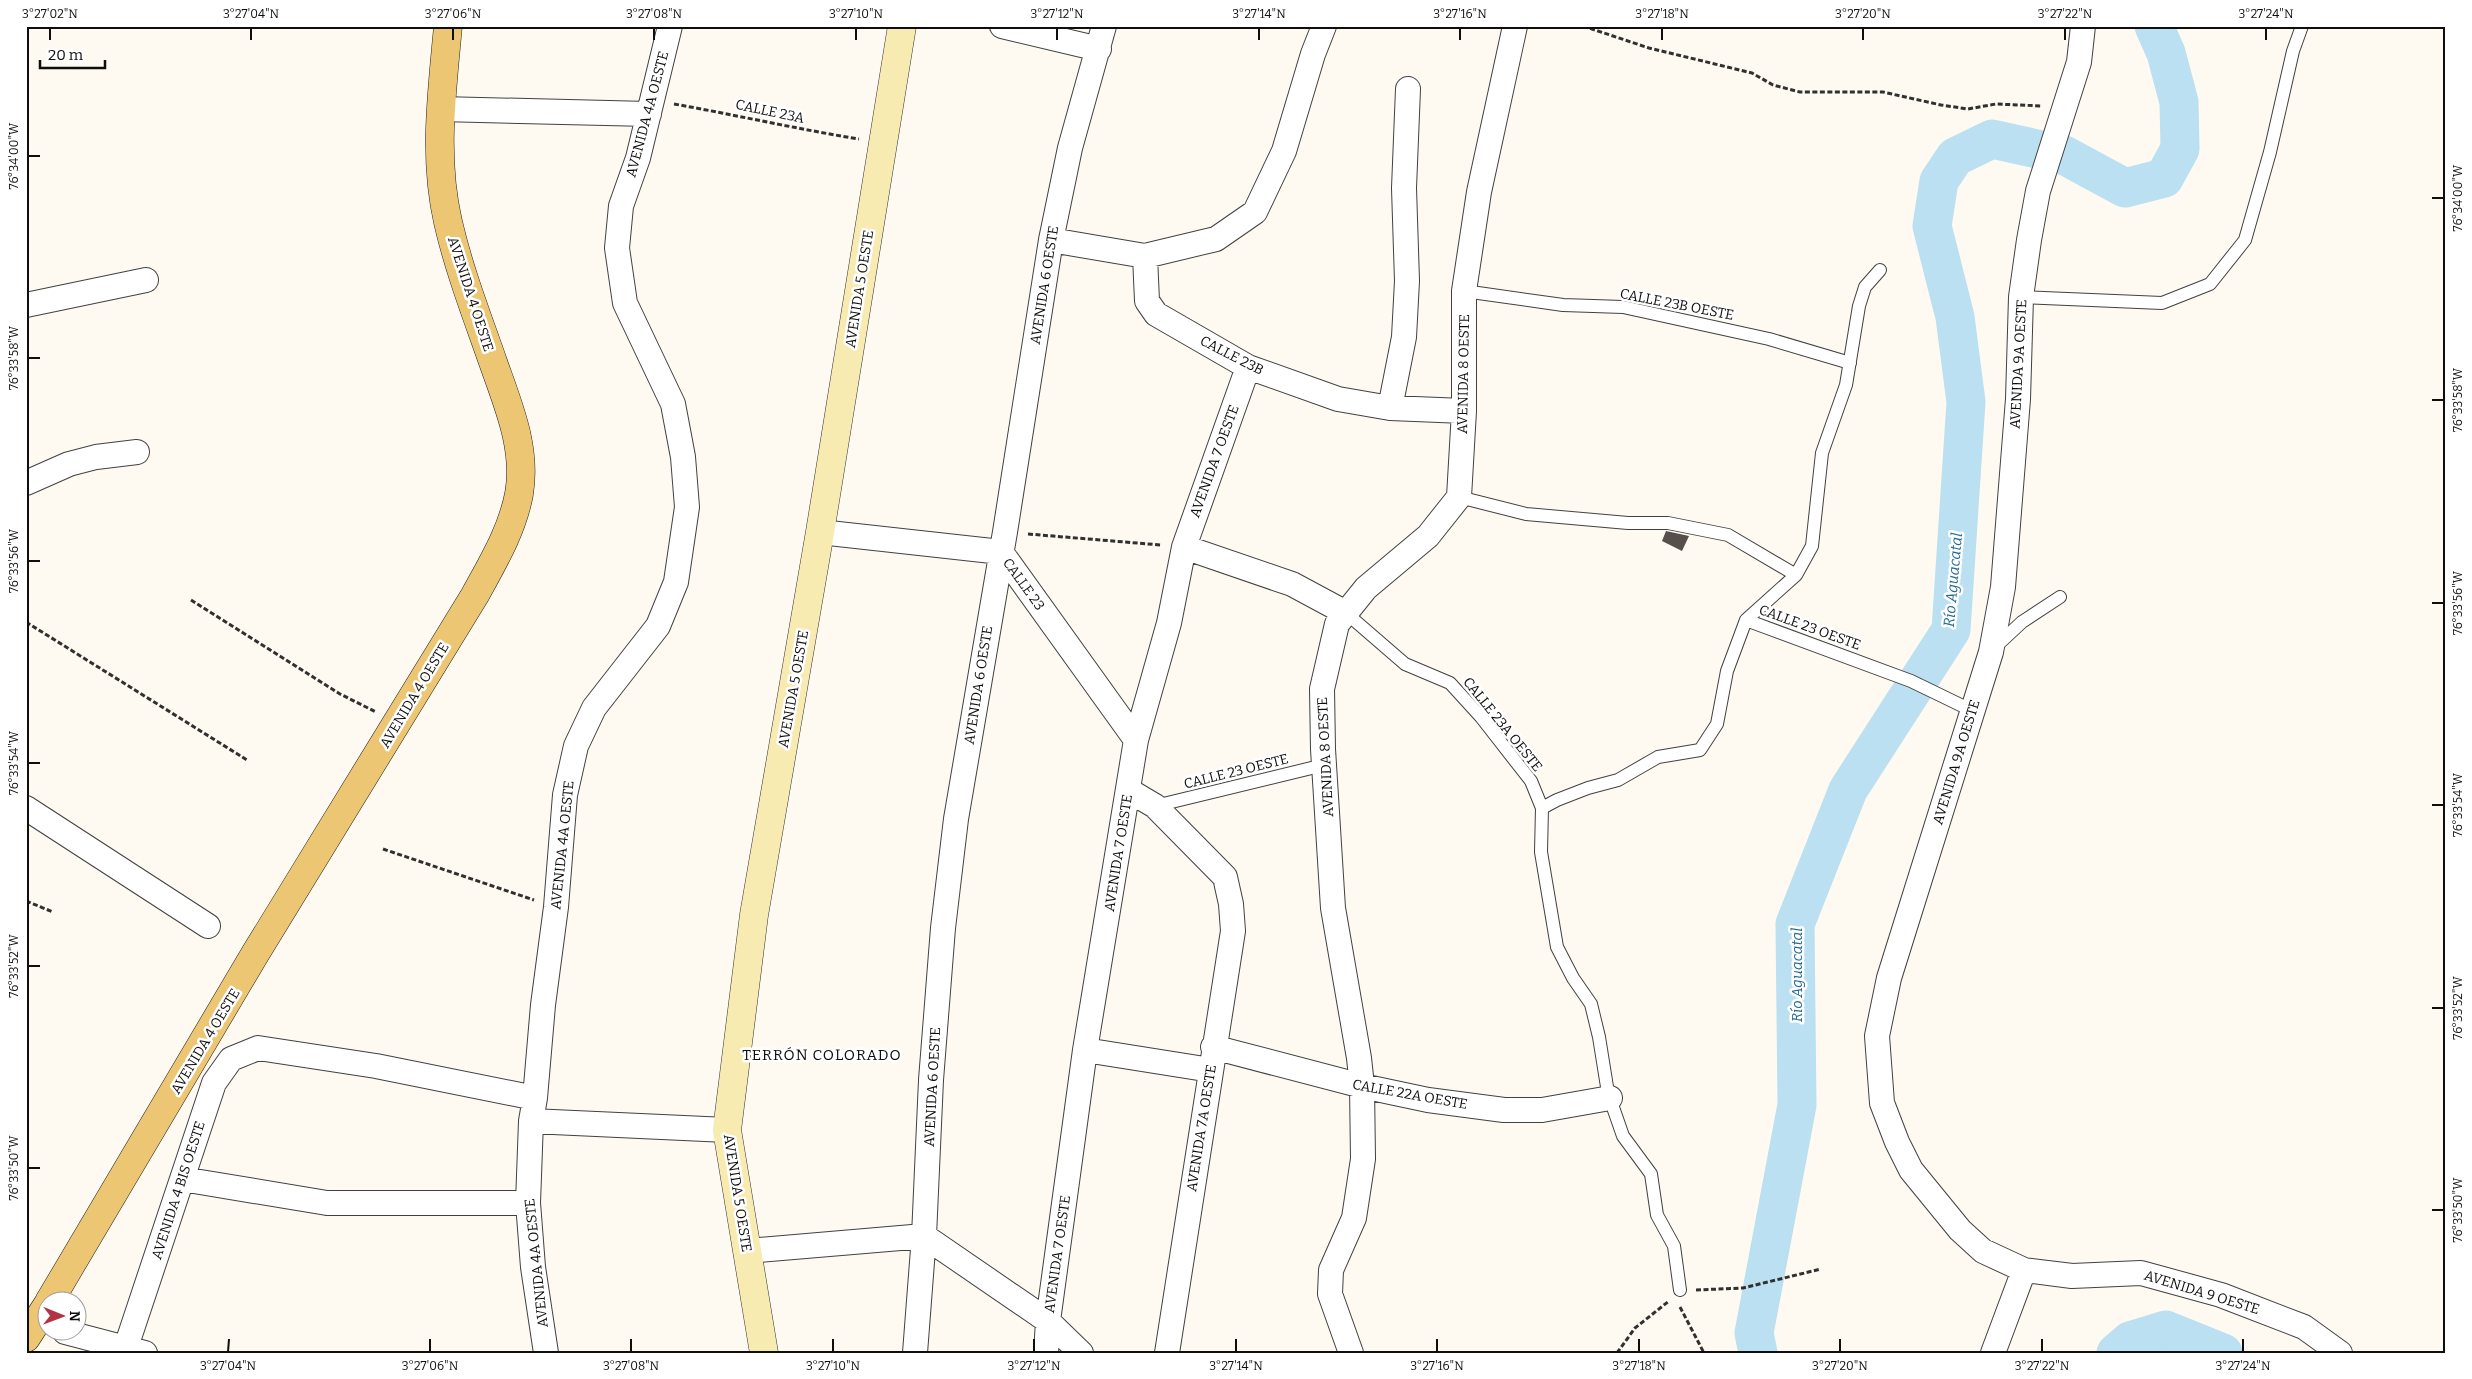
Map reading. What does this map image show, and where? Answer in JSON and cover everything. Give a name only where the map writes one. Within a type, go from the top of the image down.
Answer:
[{"type":"main road","name":"AVENIDA 4 OESTE","points":[[57,1292],[256,954],[475,594],[504,542],[515,510],[521,478],[516,428],[458,259],[448,221],[441,172],[440,109],[448,26]]},
{"type":"street","name":"AVENIDA 4A OESTE","points":[[546,1353],[533,1267],[528,1203],[533,1110],[543,1005],[556,907],[566,795],[576,746],[594,708],[658,626],[676,582],[687,508],[683,457],[674,404],[625,303],[617,248],[621,206],[638,158],[670,26]]},
{"type":"street","name":"AVENIDA 5 OESTE","points":[[764,1353],[727,1130],[754,915],[820,532],[902,26]]},
{"type":"street","points":[[1002,26],[1102,37]]},
{"type":"street","points":[[1051,240],[1145,256],[1216,239],[1255,212],[1284,151],[1313,54],[1324,26]]},
{"type":"street","name":"AVENIDA 8 OESTE","points":[[1351,1353],[1330,1294],[1331,1270],[1354,1218],[1363,1159],[1362,1086],[1359,1058],[1333,908],[1324,765],[1322,690],[1337,624],[1366,588],[1428,536],[1459,496],[1464,411],[1464,291],[1479,192],[1515,26]]},
{"type":"street","points":[[2065,107],[2079,62],[2083,26]]},
{"type":"street","name":"AVENIDA 6 OESTE","points":[[915,1353],[924,1236],[931,1080],[943,928],[956,819],[1003,542],[1051,240],[1070,148],[1102,37]]},
{"type":"street","points":[[1390,408],[1404,337],[1407,281],[1404,188],[1408,89]]},
{"type":"street","points":[[440,109],[651,107]]},
{"type":"street","name":"AVENIDA 9A OESTE","points":[[2024,1270],[1983,1251],[1960,1230],[1911,1170],[1896,1142],[1882,1103],[1877,1036],[1889,978],[1968,709],[1991,652],[2004,586],[2018,400],[2021,297],[2038,191],[2065,107]]},
{"type":"street","name":"CALLE 23B","points":[[1145,256],[1147,301],[1156,314],[1248,367],[1338,399],[1390,408],[1464,411]]},
{"type":"street","points":[[26,305],[146,280]]},
{"type":"street","name":"AVENIDA 7 OESTE","points":[[1046,1353],[1048,1321],[1085,1050],[1136,740],[1169,623],[1184,547],[1248,367]]},
{"type":"street","points":[[26,483],[69,464],[96,457],[137,452]]},
{"type":"street","name":"CALLE 23","points":[[820,532],[1003,542],[1136,740]]},
{"type":"street","points":[[1184,547],[1292,584],[1346,613]]},
{"type":"street","name":"AVENIDA 7A OESTE","points":[[1128,790],[1155,806],[1225,877],[1231,904],[1233,931],[1167,1353]]},
{"type":"street","points":[[26,808],[208,926]]},
{"type":"street","name":"AVENIDA 4 BIS OESTE","points":[[131,1351],[182,1179],[214,1083],[231,1059],[258,1048],[376,1066],[533,1110]]},
{"type":"street","name":"CALLE 22A OESTE","points":[[1085,1050],[1212,1059],[1428,1100],[1504,1110],[1542,1110],[1610,1098]]},
{"type":"street","points":[[533,1110],[727,1130]]},
{"type":"street","points":[[182,1179],[327,1204],[528,1203]]},
{"type":"street","points":[[747,1251],[924,1236],[1048,1321],[1081,1353]]},
{"type":"street","points":[[1993,1353],[2024,1270]]},
{"type":"street","name":"AVENIDA 9 OESTE","points":[[2024,1270],[2072,1276],[2141,1273],[2221,1295],[2304,1326],[2340,1353]]},
{"type":"street","points":[[88,1338],[131,1351]]},
{"type":"lane","points":[[2021,297],[2162,303],[2210,284],[2245,240],[2270,152],[2293,51],[2302,26]]},
{"type":"lane","points":[[1459,496],[1526,514],[1628,523],[1668,523],[1728,535],[1796,575],[1812,546],[1822,453],[1846,385],[1859,306],[1865,287],[1880,270]]},
{"type":"lane","name":"CALLE 23B OESTE","points":[[1464,291],[1563,305],[1623,307],[1770,339],[1850,363]]},
{"type":"lane","name":"CALLE 23 OESTE","points":[[1796,575],[1746,620],[1911,681],[1968,709]]},
{"type":"lane","points":[[1991,652],[2022,622],[2060,597]]},
{"type":"lane","name":"CALLE 23A OESTE","points":[[1346,613],[1405,664],[1450,683],[1482,717],[1531,781],[1542,808]]},
{"type":"lane","points":[[1677,1294],[1674,1246],[1657,1215],[1651,1174],[1623,1136],[1610,1098],[1591,1004],[1573,978],[1557,947],[1542,852],[1542,808],[1588,788],[1618,780],[1658,757],[1700,750],[1718,724],[1727,671],[1746,620]]},
{"type":"lane","name":"CALLE 23 OESTE","points":[[1155,806],[1324,765]]},
{"type":"path","points":[[1583,26],[1649,48],[1752,73],[1773,85],[1800,92],[1883,92],[1941,106],[1968,109],[1996,104],[2065,107]]},
{"type":"path","name":"CALLE 23A","points":[[651,107],[737,115],[774,125],[882,143]]},
{"type":"path","points":[[1003,542],[1184,547]]},
{"type":"path","points":[[191,600],[340,694],[398,722]]},
{"type":"path","points":[[26,622],[247,760]]},
{"type":"path","points":[[383,849],[556,907]]},
{"type":"path","points":[[26,902],[53,912]]},
{"type":"path","points":[[1617,1353],[1636,1328],[1677,1294],[1744,1288],[1821,1269]]},
{"type":"path","points":[[1677,1294],[1704,1353]]},
{"type":"building","points":[[1666,531],[1689,536],[1682,551],[1662,541]]},
{"type":"waterway","name":"Río Aguacatal","points":[[1758,1353],[1754,1333],[1797,1105],[1795,924],[1848,790],[1951,630],[1966,402],[1955,317],[1932,226],[1939,181],[1955,157],[1992,139],[2064,155],[2125,188],[2164,178],[2180,149],[2179,102],[2166,53],[2154,26]]},
{"type":"waterway","name":"Río Aguacatal","points":[[2116,1353],[2130,1341],[2166,1330],[2223,1353]]},
{"type":"district","name":"TERRÓN COLORADO","points":[[822,1055]]}]
